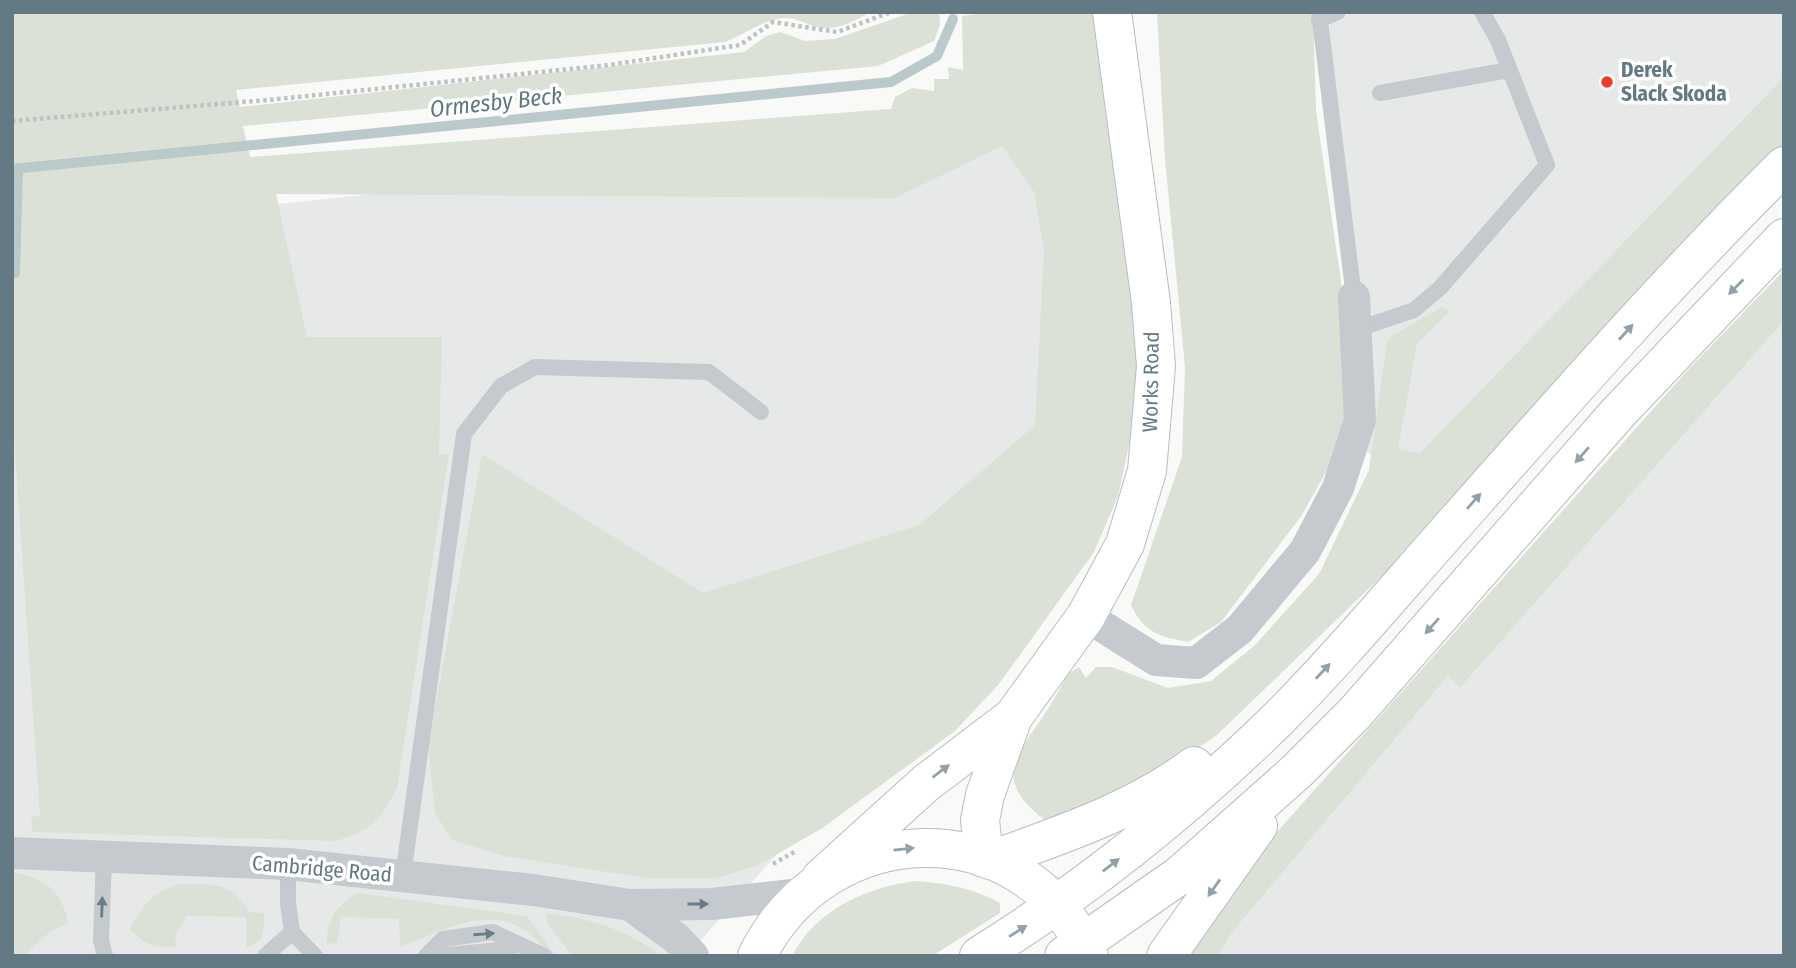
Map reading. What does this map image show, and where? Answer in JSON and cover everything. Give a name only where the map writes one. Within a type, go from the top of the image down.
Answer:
[{"type":"main road","name":"Works Road","points":[[988,859],[980,820],[985,795],[1013,717],[1086,616],[1125,544],[1147,471],[1154,414],[1156,366],[1151,303],[1112,12]]},
{"type":"main road","points":[[979,956],[1057,906],[1116,861],[1276,720],[1709,241],[1784,166]]},
{"type":"main road","points":[[757,956],[806,875],[898,849],[927,847],[988,859],[1026,880],[1057,906],[1078,951],[1180,875],[1296,772],[1355,713],[1617,414],[1784,239]]},
{"type":"main road","name":"Works Road","points":[[806,875],[1013,717]]},
{"type":"main road","points":[[988,859],[1136,802],[1169,785],[1205,758],[1276,720]]},
{"type":"main road","points":[[1166,956],[1296,772]]},
{"type":"street","points":[[1086,616],[1156,660],[1196,663],[1240,629],[1305,551],[1338,488],[1360,420],[1354,297]]},
{"type":"street","name":"Cambridge Road","points":[[12,853],[288,864],[533,890],[630,905],[712,904],[806,875]]},
{"type":"street","name":"Cambridge Road","points":[[630,905],[676,938],[693,956]]},
{"type":"lane","points":[[1338,12],[1319,16],[1354,297]]},
{"type":"lane","points":[[1355,330],[1414,310],[1440,288],[1547,165],[1509,70],[1482,12]]},
{"type":"lane","points":[[1380,93],[1509,70]]},
{"type":"lane","points":[[403,876],[464,433],[501,386],[535,367],[709,372],[761,412]]},
{"type":"lane","points":[[104,857],[101,940],[105,956]]},
{"type":"lane","points":[[288,864],[288,903],[292,932],[315,956]]},
{"type":"lane","points":[[265,956],[292,932]]},
{"type":"lane","points":[[426,956],[443,939],[493,932],[544,956]]},
{"type":"lane","points":[[437,956],[494,953],[510,956]]},
{"type":"path","points":[[12,121],[268,100],[609,65],[740,45],[773,22],[837,32],[891,12]]},
{"type":"path","points":[[765,869],[806,875]]},
{"type":"shaded area","points":[[12,12],[871,12],[831,28],[820,28],[789,18],[776,19],[725,42],[236,90],[240,107],[744,52],[766,36],[781,32],[805,41],[835,39],[913,12],[939,12],[940,25],[934,41],[878,66],[243,126],[250,157],[891,109],[895,97],[912,88],[934,91],[934,79],[949,79],[948,67],[963,70],[962,16],[991,12],[1095,12],[1144,344],[1139,399],[1118,496],[1094,552],[999,684],[955,731],[821,829],[758,865],[717,878],[646,878],[503,856],[452,840],[435,813],[428,745],[482,454],[703,593],[919,525],[1035,425],[1044,249],[1034,192],[1002,146],[895,198],[276,194],[307,337],[442,337],[439,454],[449,454],[397,788],[373,823],[358,833],[336,841],[32,832],[31,817],[40,816],[12,408]]},
{"type":"shaded area","points":[[1157,12],[1313,12],[1316,111],[1348,329],[1345,438],[1302,515],[1221,622],[1188,642],[1154,632],[1141,621],[1131,605],[1182,457],[1185,367],[1165,159]]},
{"type":"shaded area","points":[[1328,12],[1784,12],[1784,79],[1411,483],[1353,442],[1355,330]]},
{"type":"shaded area","points":[[1784,77],[1784,145],[1689,242],[1443,517],[1217,735],[1145,784],[1045,820],[1030,807],[1015,785],[1016,762],[1068,674],[1079,667],[1086,678],[1096,667],[1112,667],[1168,688],[1211,681],[1255,645],[1319,574],[1369,470],[1387,341],[1393,335],[1442,307],[1449,312],[1417,344],[1398,449],[1420,453]]},
{"type":"shaded area","points":[[1044,123],[1056,435],[938,671],[687,956],[12,956],[12,232]]},
{"type":"shaded area","points":[[1784,270],[1784,321],[1460,688],[1448,676],[1230,935],[1218,956],[1189,956],[1269,841],[1686,372]]},
{"type":"shaded area","points":[[1784,321],[1784,956],[1218,956],[1230,935],[1448,676],[1460,688]]},
{"type":"shaded area","points":[[12,872],[42,882],[57,894],[66,912],[68,924],[51,931],[23,956],[12,956]]},
{"type":"shaded area","points":[[915,881],[948,885],[980,894],[1000,903],[1000,913],[932,956],[792,956],[815,925],[844,903],[878,889]]},
{"type":"shaded area","points":[[180,884],[220,886],[235,894],[250,912],[264,913],[260,939],[246,947],[246,917],[187,916],[176,933],[175,947],[155,946],[140,939],[130,929],[144,906],[156,895]]},
{"type":"shaded area","points":[[357,893],[527,916],[556,956],[550,956],[534,937],[517,925],[499,920],[461,924],[400,947],[399,919],[341,917],[337,943],[327,944],[328,928],[334,914],[344,902]]},
{"type":"shaded area","points":[[547,913],[607,926],[635,939],[661,956],[572,956],[547,923]]},
{"type":"waterway","name":"Ormesby Beck","points":[[12,169],[891,82],[937,56],[953,19]]},
{"type":"waterway","points":[[15,273],[18,168]]},
{"type":"place","name":"Derek Slack Skoda","points":[[1607,82]]}]
